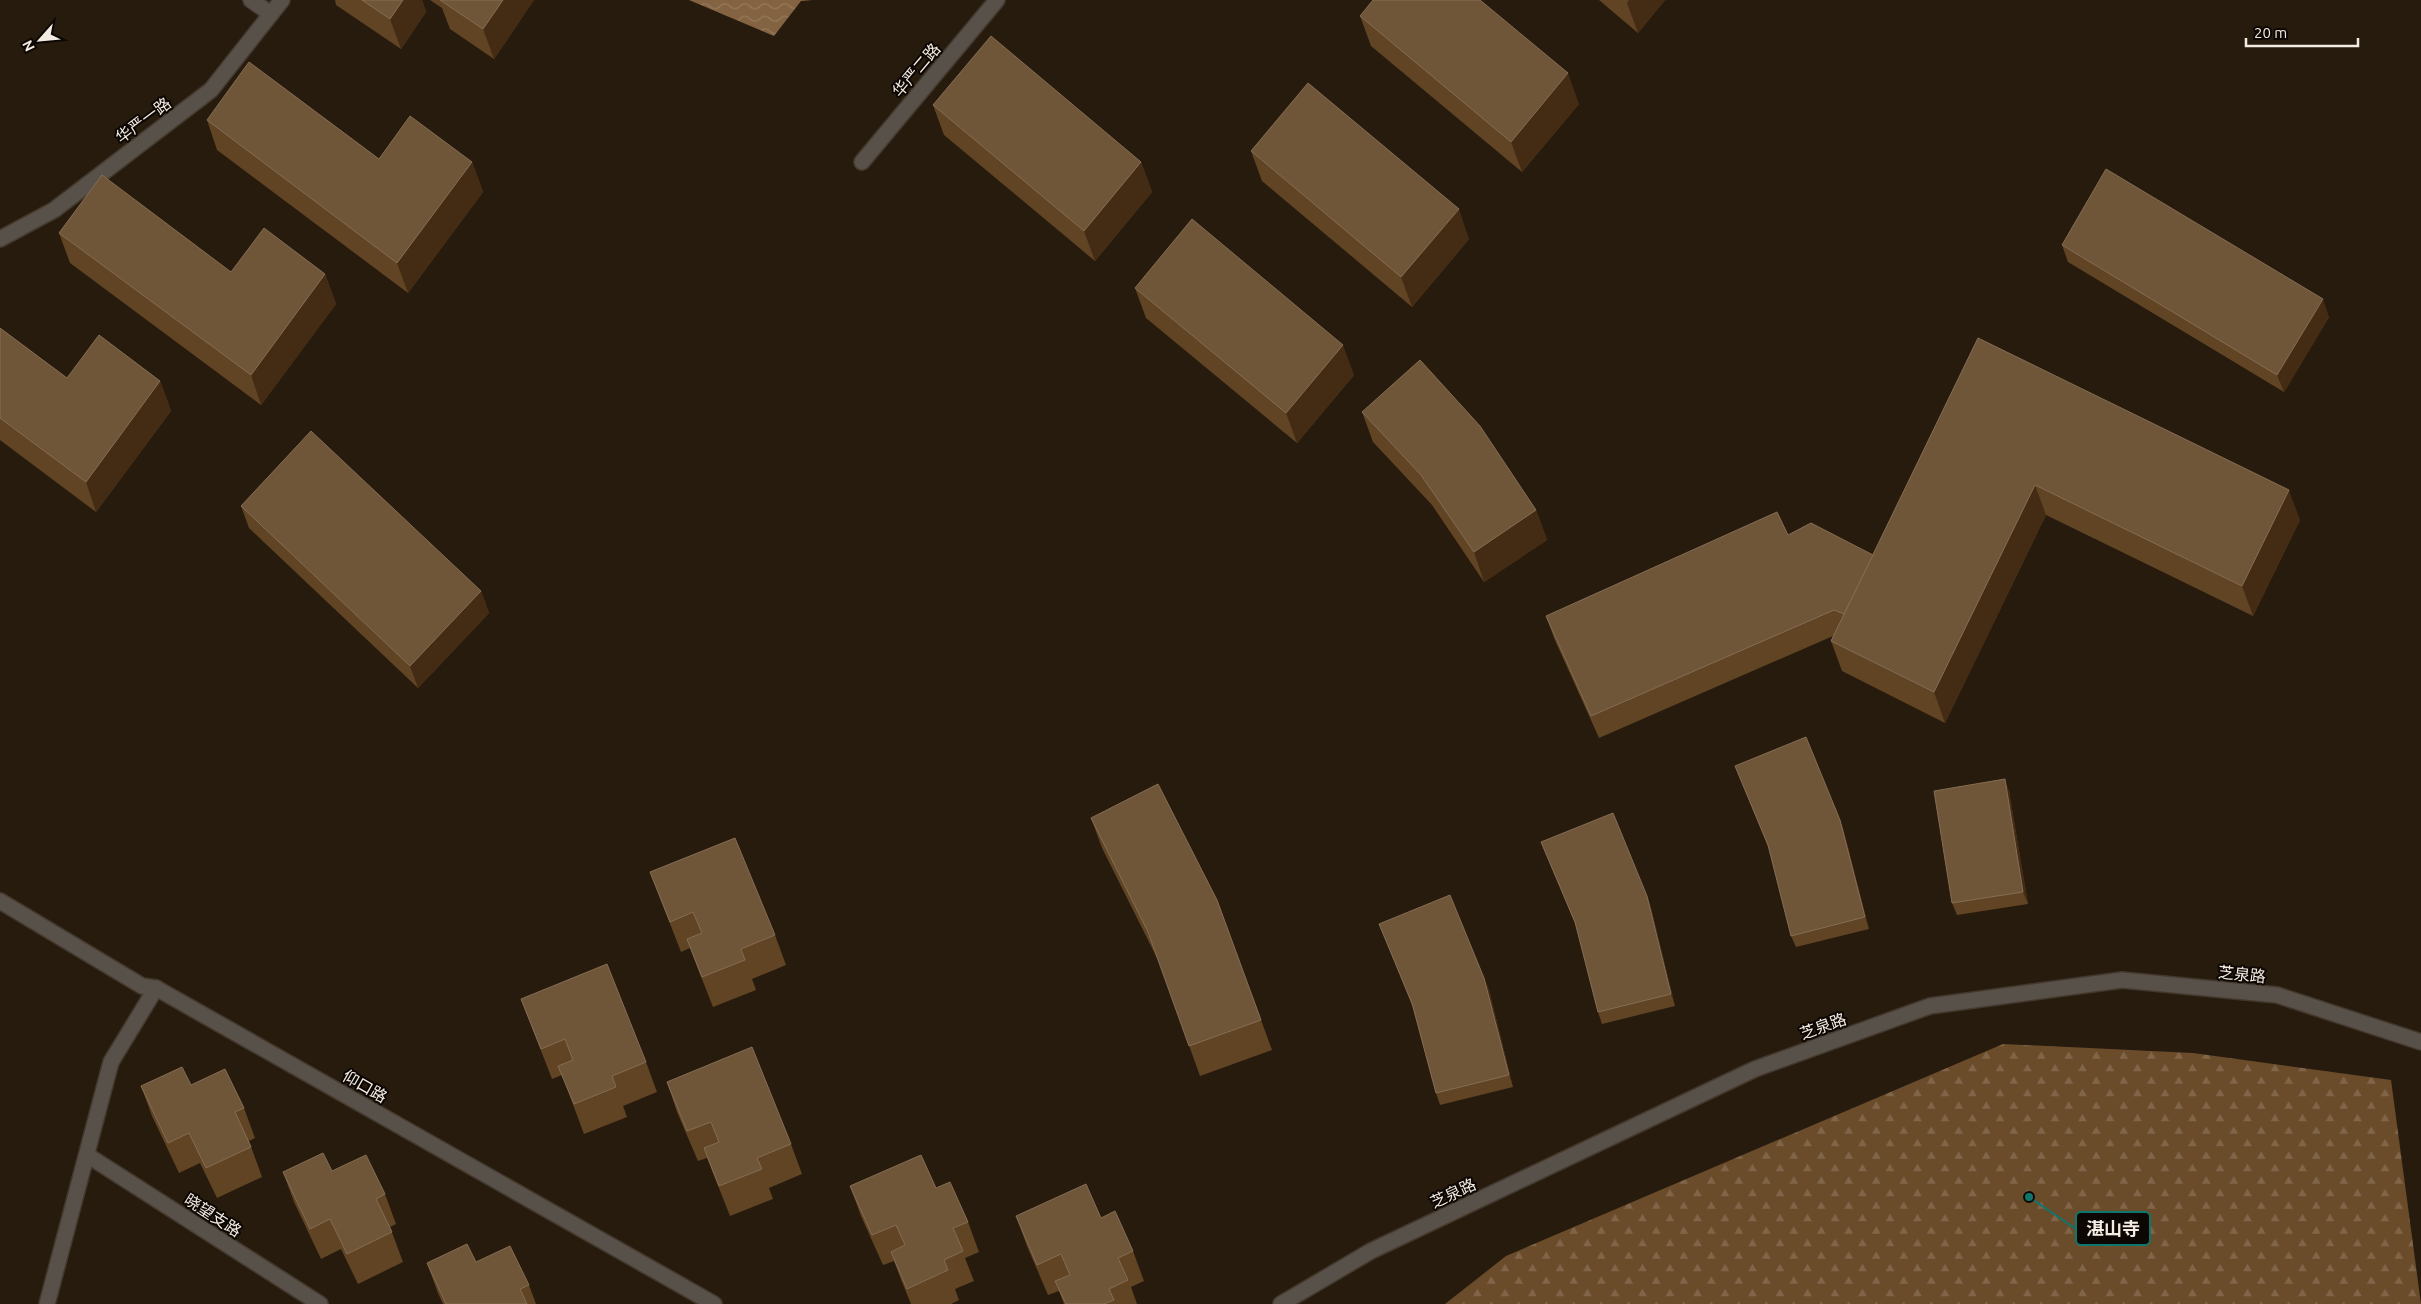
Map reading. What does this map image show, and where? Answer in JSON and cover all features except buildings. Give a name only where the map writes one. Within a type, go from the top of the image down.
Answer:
[{"type":"street","points":[[251,0],[270,14]]},
{"type":"street","name":"华严一路","points":[[0,239],[54,210],[211,90],[282,0]]},
{"type":"street","name":"华严二路","points":[[862,162],[997,0]]},
{"type":"street","name":"仰口路","points":[[0,901],[142,986],[156,988],[714,1304]]},
{"type":"street","name":"芝泉路","points":[[1281,1304],[1371,1251],[1755,1069],[1930,1006],[2122,980],[2277,995],[2421,1042]]},
{"type":"street","points":[[47,1304],[111,1062],[156,988]]},
{"type":"street","name":"晓望支路","points":[[87,1155],[320,1304]]},
{"type":"green space","points":[[2003,1044],[2193,1053],[2391,1080],[2421,1304],[1445,1304],[1506,1256]]},
{"type":"water","points":[[689,0],[813,0],[801,1],[774,36]]},
{"type":"place","name":"湛山寺","points":[[2029,1197]]}]
